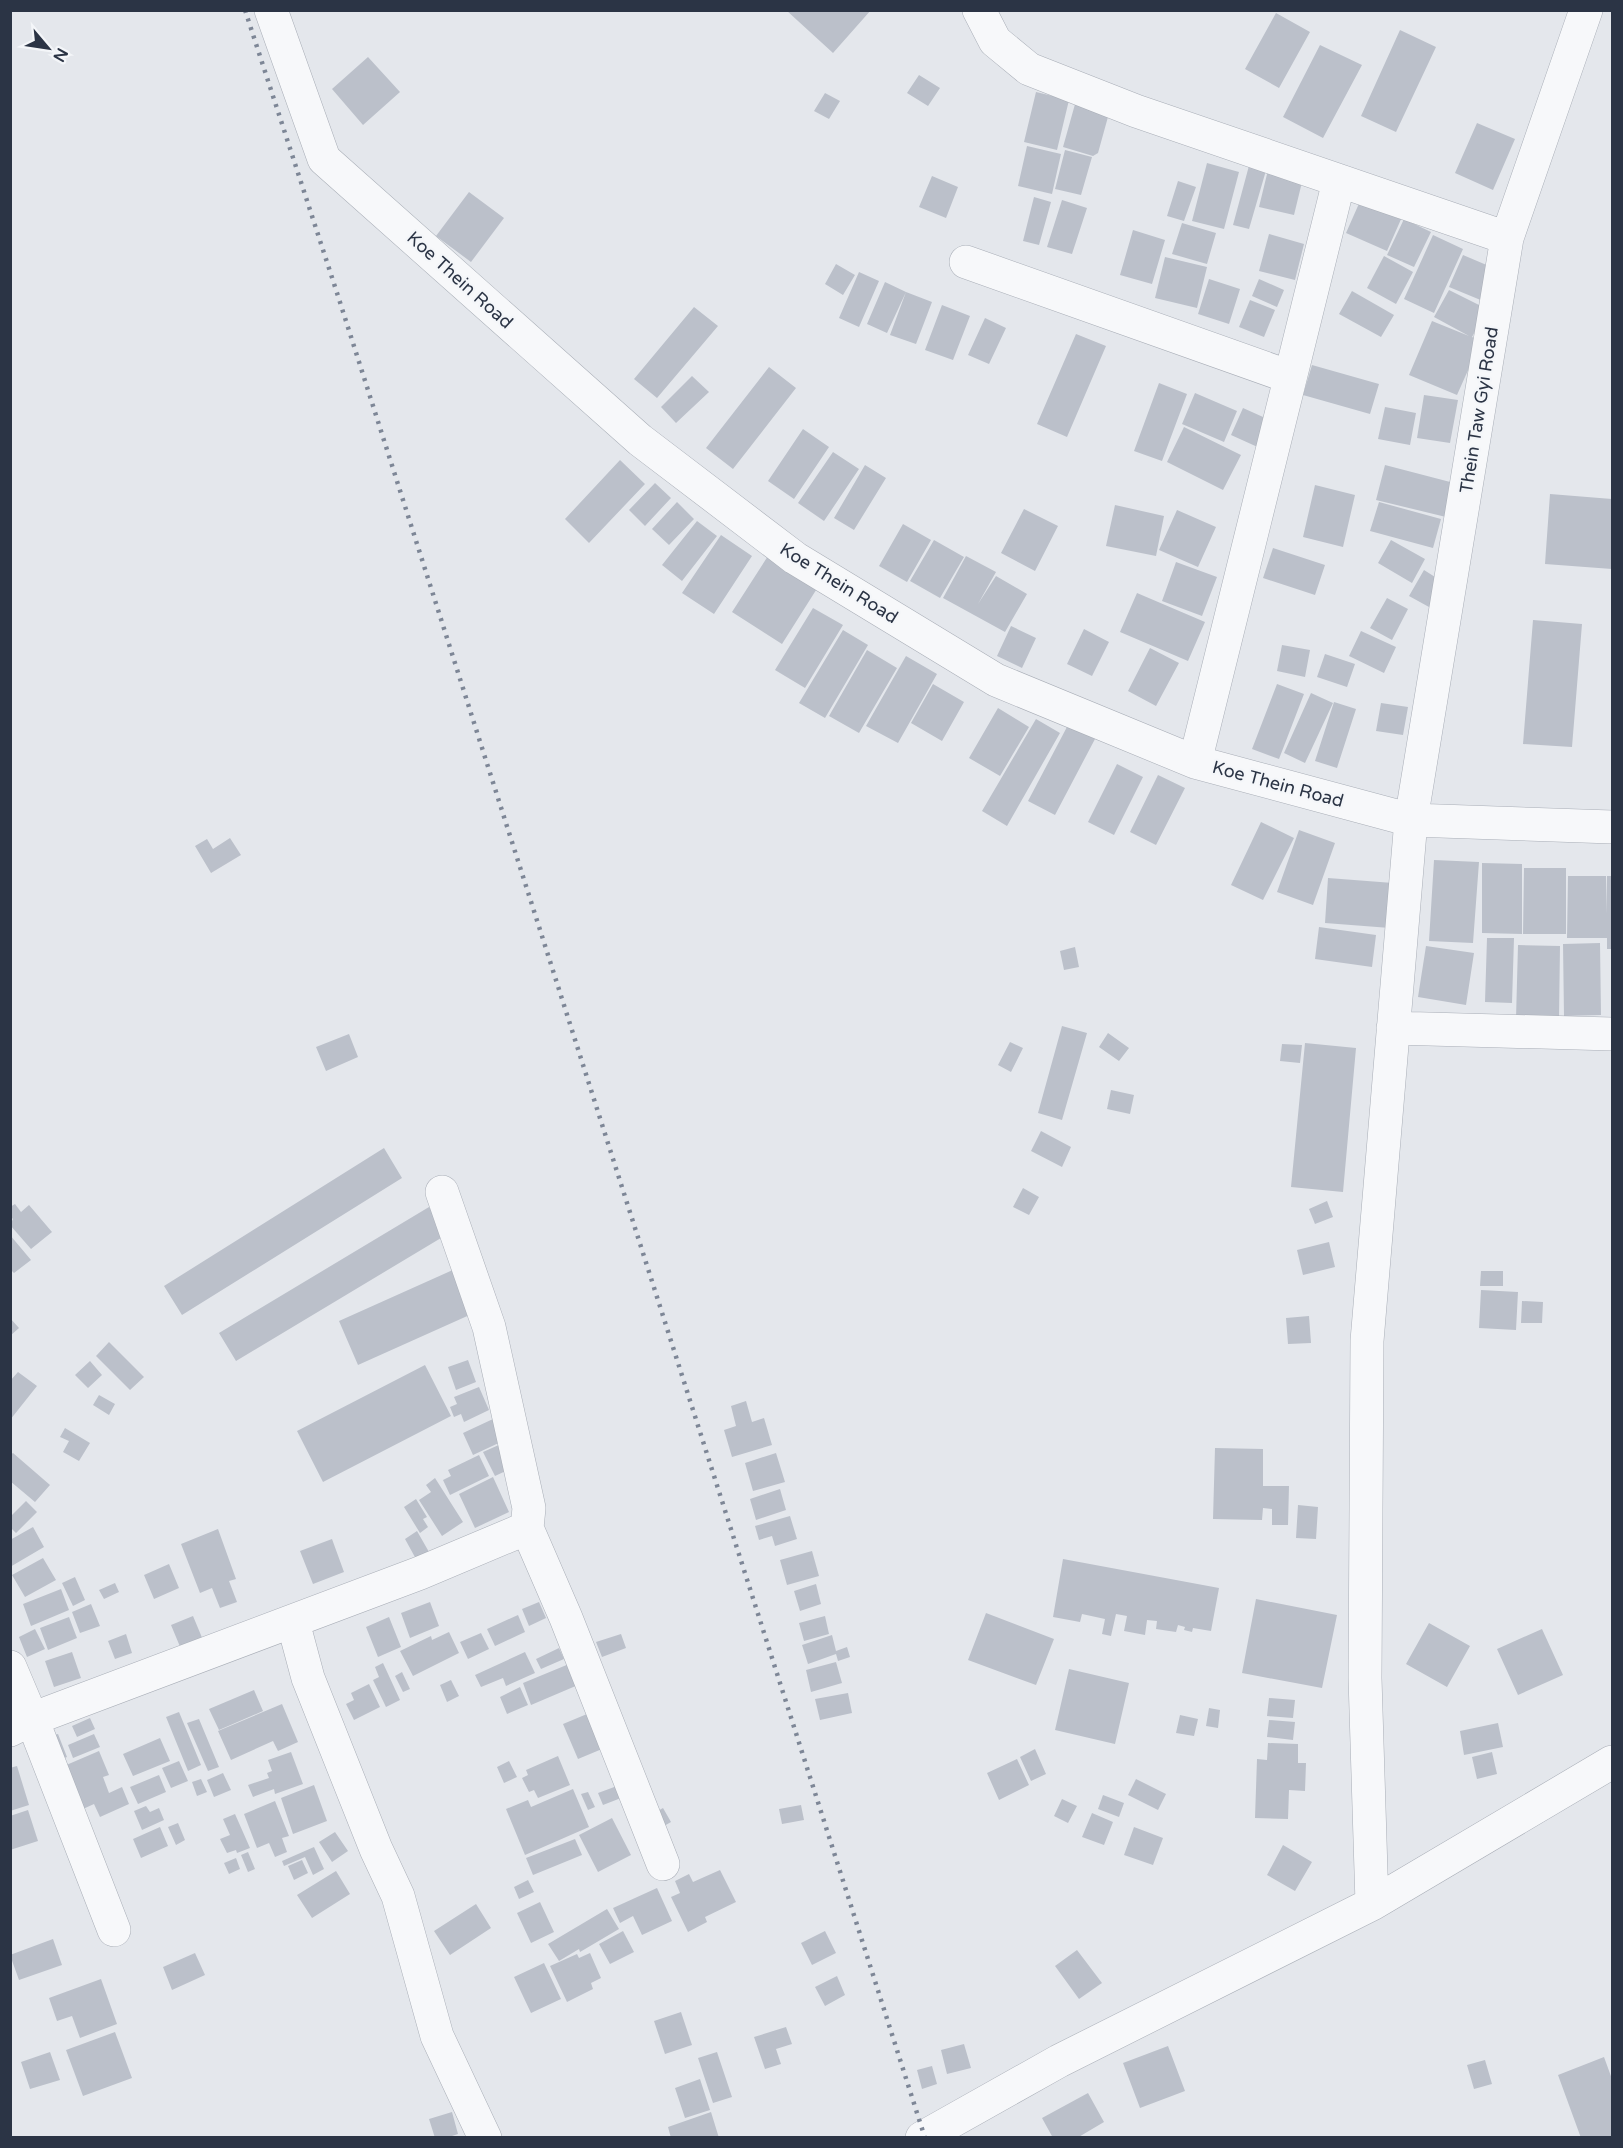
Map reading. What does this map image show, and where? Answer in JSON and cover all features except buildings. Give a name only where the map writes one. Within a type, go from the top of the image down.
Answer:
[{"type":"street","name":"Koe Thein Road","points":[[271,10],[324,159],[640,440],[795,558],[996,680],[1195,762],[1411,820],[1612,827]]},
{"type":"street","points":[[979,10],[995,41],[1029,69],[1136,111],[1507,238]]},
{"type":"street","name":"Thein Taw Gyi Road","points":[[1372,1904],[1365,1678],[1367,1341],[1411,820],[1507,238],[1586,10]]},
{"type":"street","points":[[1195,762],[1339,180]]},
{"type":"street","points":[[966,262],[1290,377]]},
{"type":"street","points":[[1393,1028],[1612,1034]]},
{"type":"street","points":[[442,1192],[489,1327],[529,1508],[527,1528],[562,1609],[663,1864]]},
{"type":"street","points":[[21,1724],[420,1573],[527,1528]]},
{"type":"street","points":[[292,1622],[308,1678],[376,1849],[398,1896],[437,2036],[485,2138]]},
{"type":"street","points":[[10,1667],[21,1724],[114,1930]]},
{"type":"street","points":[[922,2138],[1059,2061],[1372,1904],[1612,1762]]},
{"type":"railway","points":[[245,10],[925,2138]]}]
